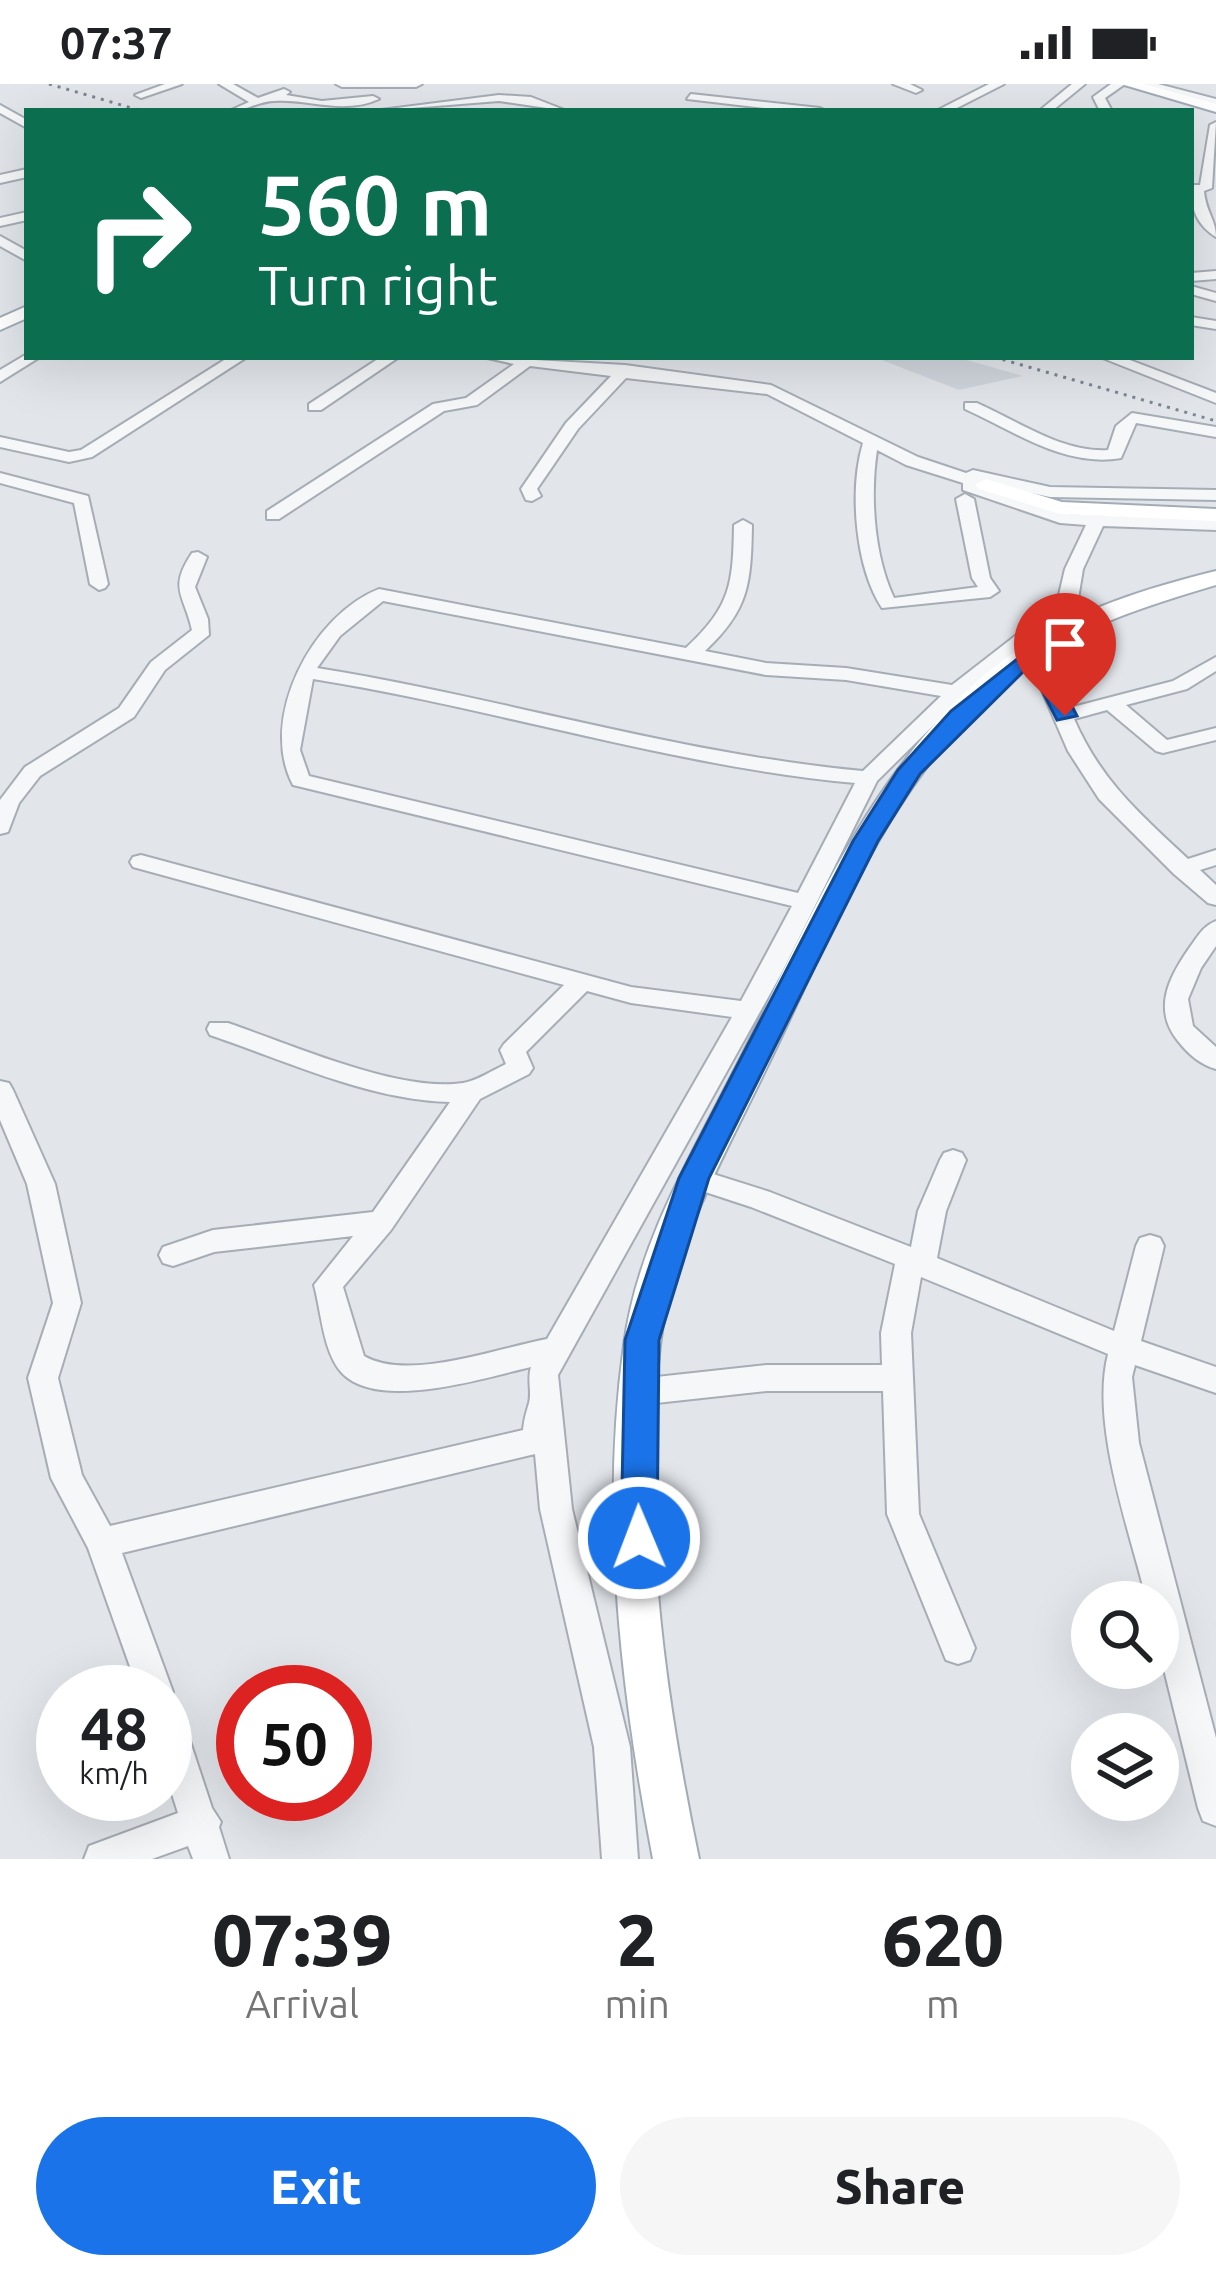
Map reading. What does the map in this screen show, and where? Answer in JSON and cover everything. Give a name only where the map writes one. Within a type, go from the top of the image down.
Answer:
[{"type":"main road","points":[[1128,84],[1216,105]]},
{"type":"main road","points":[[986,485],[1054,500],[1216,499]]},
{"type":"main road","points":[[986,485],[1060,508],[1216,515]]},
{"type":"main road","points":[[676,1859],[646,1674],[638,1393],[646,1324],[694,1178],[889,801],[959,716],[1064,625],[1216,578]]},
{"type":"street","points":[[141,94],[176,84]]},
{"type":"street","points":[[225,84],[259,104],[245,108]]},
{"type":"street","points":[[274,98],[296,84]]},
{"type":"street","points":[[342,84],[416,84]]},
{"type":"street","points":[[898,84],[916,90]]},
{"type":"street","points":[[948,108],[998,84]]},
{"type":"street","points":[[1099,97],[1119,84]]},
{"type":"street","points":[[1145,84],[1216,105]]},
{"type":"street","points":[[1049,108],[1074,88],[1099,97],[1104,108]]},
{"type":"street","points":[[692,97],[793,108]]},
{"type":"street","points":[[254,100],[376,105],[514,98],[550,108]]},
{"type":"street","points":[[463,102],[475,108]]},
{"type":"street","points":[[1216,125],[1199,212],[1216,233]]},
{"type":"street","points":[[1199,212],[1216,212]]},
{"type":"street","points":[[0,376],[27,360]]},
{"type":"street","points":[[0,442],[68,457],[86,454],[234,360]]},
{"type":"street","points":[[315,407],[386,360]]},
{"type":"street","points":[[508,360],[629,366],[771,390],[912,461],[1019,507],[1096,523],[1216,525]]},
{"type":"street","points":[[1119,360],[1216,398]]},
{"type":"street","points":[[273,515],[439,406],[471,402],[525,363]]},
{"type":"street","points":[[532,496],[530,489],[572,427],[629,366]]},
{"type":"street","points":[[971,406],[1072,451],[1104,457],[1115,454],[1124,426],[1132,418],[1216,432]]},
{"type":"street","points":[[872,441],[866,455],[870,533],[877,585],[889,604],[990,591],[981,578],[965,499]]},
{"type":"street","points":[[912,461],[986,485]]},
{"type":"street","points":[[912,461],[1050,492],[1216,499]]},
{"type":"street","points":[[0,478],[82,500],[86,541],[99,584]]},
{"type":"street","points":[[102,1543],[538,1441],[549,1362],[868,778],[956,692],[1035,630],[1064,625],[1074,569],[1096,523]]},
{"type":"street","points":[[692,653],[731,617],[740,592],[743,525]]},
{"type":"street","points":[[0,827],[18,783],[46,759],[132,709],[160,663],[194,642],[202,631],[185,592],[185,575],[198,557]]},
{"type":"street","points":[[804,902],[300,779],[290,750],[304,671],[333,632],[379,595],[766,669],[846,674],[956,692]]},
{"type":"street","points":[[1021,662],[1041,666],[1078,752],[1107,794],[1216,898]]},
{"type":"street","points":[[1065,716],[1180,685],[1216,663]]},
{"type":"street","points":[[304,671],[657,747],[806,774],[868,778]]},
{"type":"street","points":[[1112,704],[1163,747],[1216,734]]},
{"type":"street","points":[[1183,869],[1216,857]]},
{"type":"street","points":[[141,862],[632,995],[744,1010]]},
{"type":"street","points":[[1216,929],[1177,993],[1174,1020],[1183,1035],[1216,1060]]},
{"type":"street","points":[[549,1362],[406,1378],[353,1366],[328,1285],[381,1222],[462,1098],[520,1068],[513,1050],[584,980]]},
{"type":"street","points":[[219,1029],[372,1078],[462,1098]]},
{"type":"street","points":[[0,1090],[41,1184],[67,1303],[43,1378],[67,1478],[102,1543],[146,1665]]},
{"type":"street","points":[[953,1160],[932,1211],[896,1333],[896,1378],[903,1514],[958,1648]]},
{"type":"street","points":[[694,1178],[797,1208],[1126,1352],[1216,1380]]},
{"type":"street","points":[[172,1255],[213,1240],[381,1222]]},
{"type":"street","points":[[1150,1246],[1117,1377],[1124,1443],[1216,1808]]},
{"type":"street","points":[[549,1362],[556,1509],[612,1747],[620,1859]]},
{"type":"street","points":[[638,1393],[767,1378],[896,1378]]},
{"type":"street","points":[[192,1792],[212,1859]]},
{"type":"street","points":[[102,1859],[203,1822]]},
{"type":"shaded area","points":[[882,360],[967,360],[1023,376],[959,390]]},
{"type":"railway","points":[[49,84],[132,108]]},
{"type":"railway","points":[[1004,360],[1216,421]]},
{"type":"route","points":[[639,1538],[642,1340],[694,1178],[781,1005],[889,801],[959,716],[1021,662],[1041,666],[1065,716]]}]
